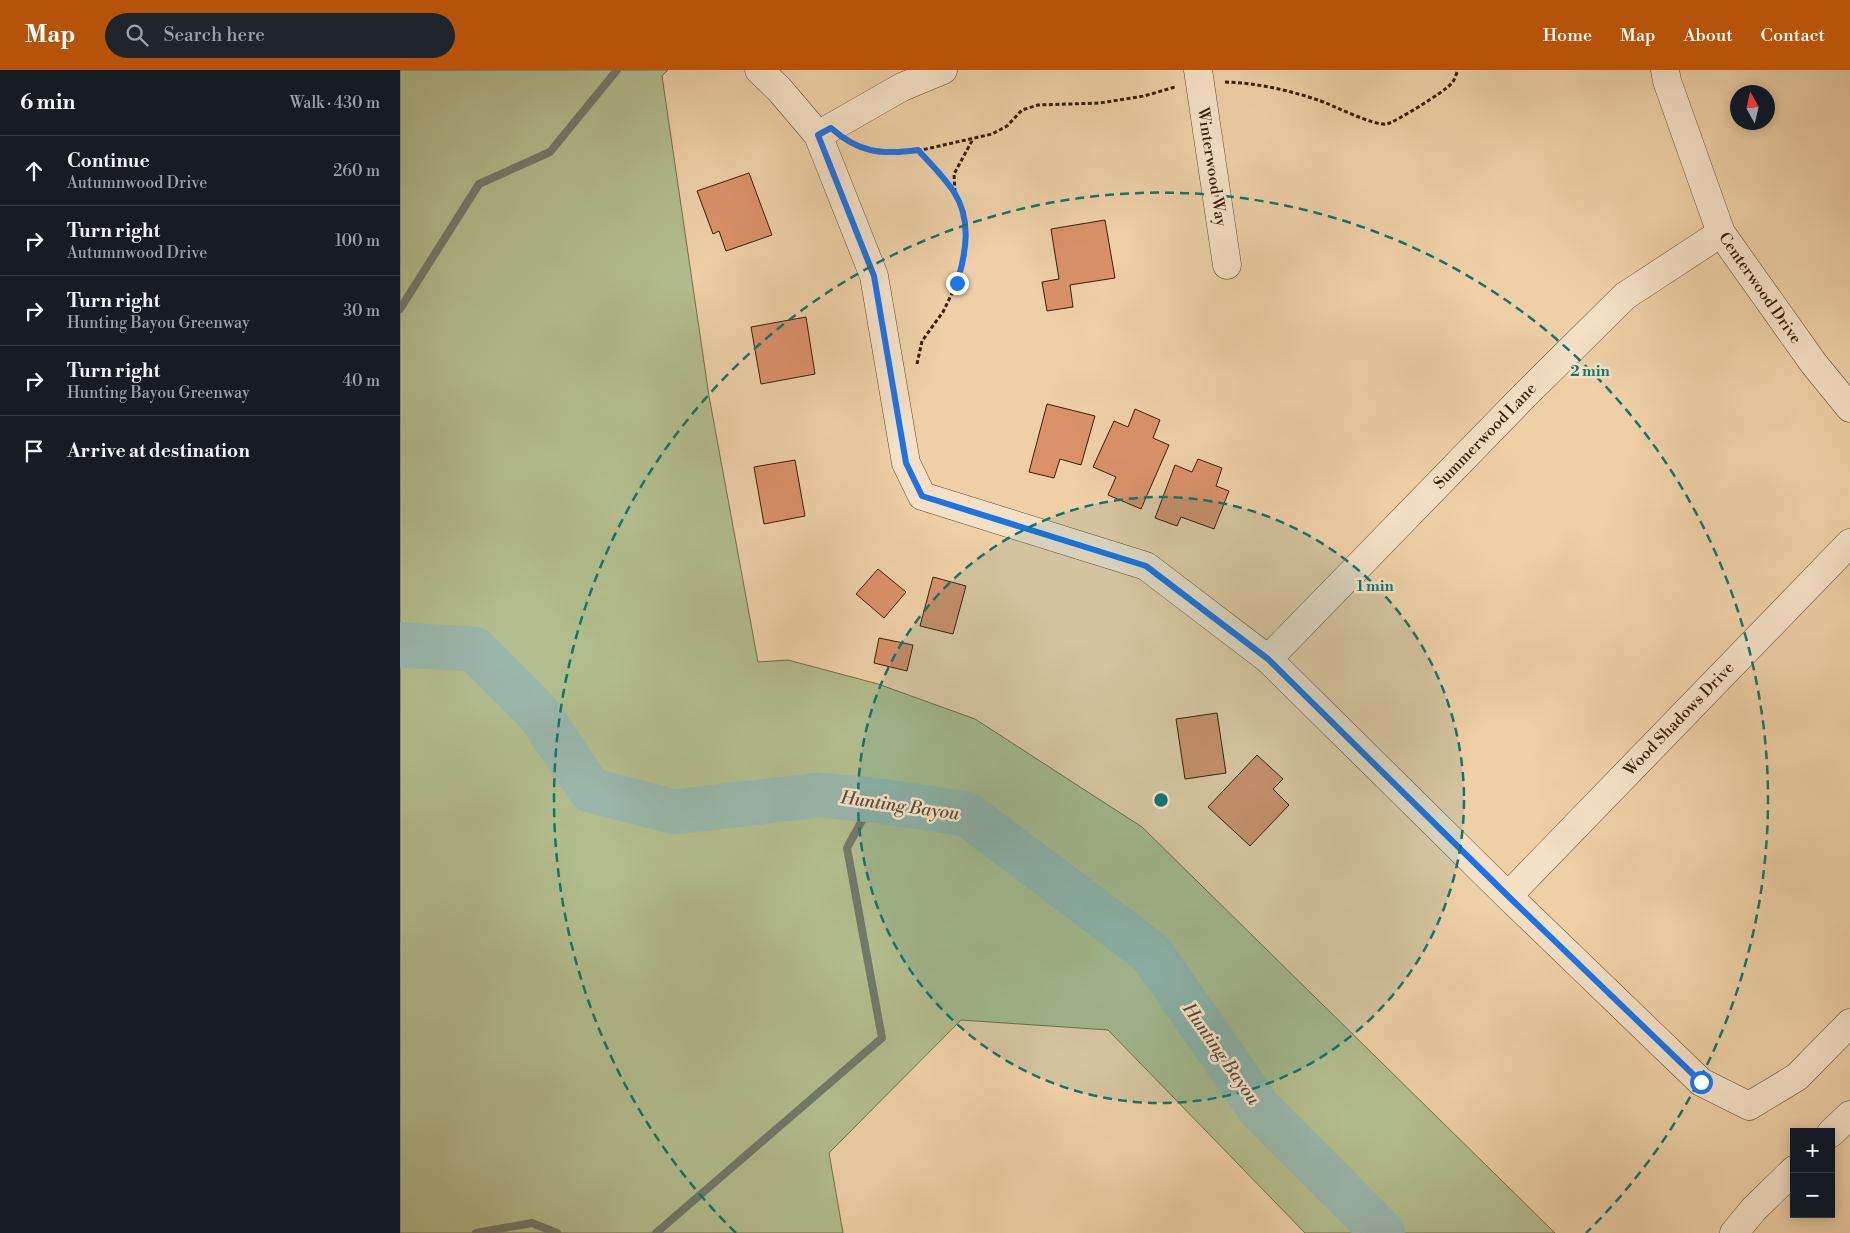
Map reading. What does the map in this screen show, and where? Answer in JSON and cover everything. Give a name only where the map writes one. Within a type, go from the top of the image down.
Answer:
[{"type":"street","points":[[759,70],[824,131],[874,276],[906,463],[922,496],[1146,566],[1268,659],[1508,896],[1701,1082],[1749,1106],[1797,1078],[1850,1023]]},
{"type":"street","points":[[824,131],[902,87],[943,70]]},
{"type":"street","name":"Centerwood Drive","points":[[1665,70],[1720,234],[1814,364],[1850,408]]},
{"type":"street","name":"Winterwood Way","points":[[1189,78],[1227,265]]},
{"type":"street","name":"Summerwood Lane","points":[[1268,659],[1523,397],[1625,296],[1720,234]]},
{"type":"street","name":"Wood Shadows Drive","points":[[1508,896],[1850,542]]},
{"type":"street","points":[[1835,1129],[1850,1115]]},
{"type":"street","points":[[1734,1233],[1754,1209],[1791,1173]]},
{"type":"path","points":[[1221,82],[1240,82],[1279,88],[1319,100],[1369,120],[1386,124],[1434,97],[1452,83],[1458,70]]},
{"type":"path","points":[[824,131],[867,150],[898,153],[992,134],[1007,126],[1022,110],[1038,105],[1100,103],[1144,96],[1189,78]]},
{"type":"path","points":[[916,367],[922,342],[942,312],[957,283],[965,255],[966,219],[955,192],[954,174],[973,138]]},
{"type":"path","points":[[918,150],[955,192]]},
{"type":"green space","points":[[400,70],[668,70],[662,76],[709,396],[758,662],[788,660],[878,684],[975,719],[1142,827],[1555,1233],[1305,1233],[1108,1030],[961,1020],[829,1153],[843,1233],[400,1233]]},
{"type":"building","points":[[749,173],[772,235],[726,251],[719,231],[713,234],[697,191]]},
{"type":"building","points":[[1105,220],[1115,278],[1070,285],[1073,307],[1047,311],[1042,282],[1059,279],[1051,229]]},
{"type":"building","points":[[806,317],[815,374],[761,384],[751,327]]},
{"type":"building","points":[[1047,404],[1095,416],[1081,465],[1060,459],[1054,478],[1029,472]]},
{"type":"building","points":[[1135,409],[1160,420],[1153,438],[1169,445],[1141,509],[1108,495],[1116,477],[1093,467],[1114,421],[1128,427]]},
{"type":"building","points":[[1198,459],[1222,468],[1216,486],[1229,491],[1214,529],[1181,517],[1177,526],[1155,518],[1175,465],[1192,472]]},
{"type":"building","points":[[795,460],[805,516],[764,524],[754,467]]},
{"type":"building","points":[[878,569],[906,592],[884,618],[856,594]]},
{"type":"building","points":[[933,577],[966,586],[953,634],[920,626]]},
{"type":"building","points":[[879,638],[913,645],[907,671],[874,663]]},
{"type":"building","points":[[1217,713],[1226,773],[1185,779],[1176,719]]},
{"type":"building","points":[[1257,755],[1283,779],[1273,789],[1289,805],[1250,846],[1208,807]]},
{"type":"waterway","points":[[400,309],[479,184],[550,152],[617,70]]},
{"type":"waterway","name":"Hunting Bayou","points":[[400,645],[474,649],[538,713],[590,790],[675,812],[819,795],[873,800],[967,814],[1151,953],[1259,1108],[1383,1233]]},
{"type":"waterway","points":[[656,1233],[882,1038],[847,848],[873,800]]},
{"type":"waterway","points":[[476,1233],[532,1223],[557,1233]]},
{"type":"route","points":[[957,283],[965,255],[966,219],[955,192],[936,169],[918,150],[898,153],[867,150],[845,140],[831,128],[818,135],[874,276],[906,463],[922,496],[1146,566],[1268,659],[1508,896],[1701,1082]]}]
